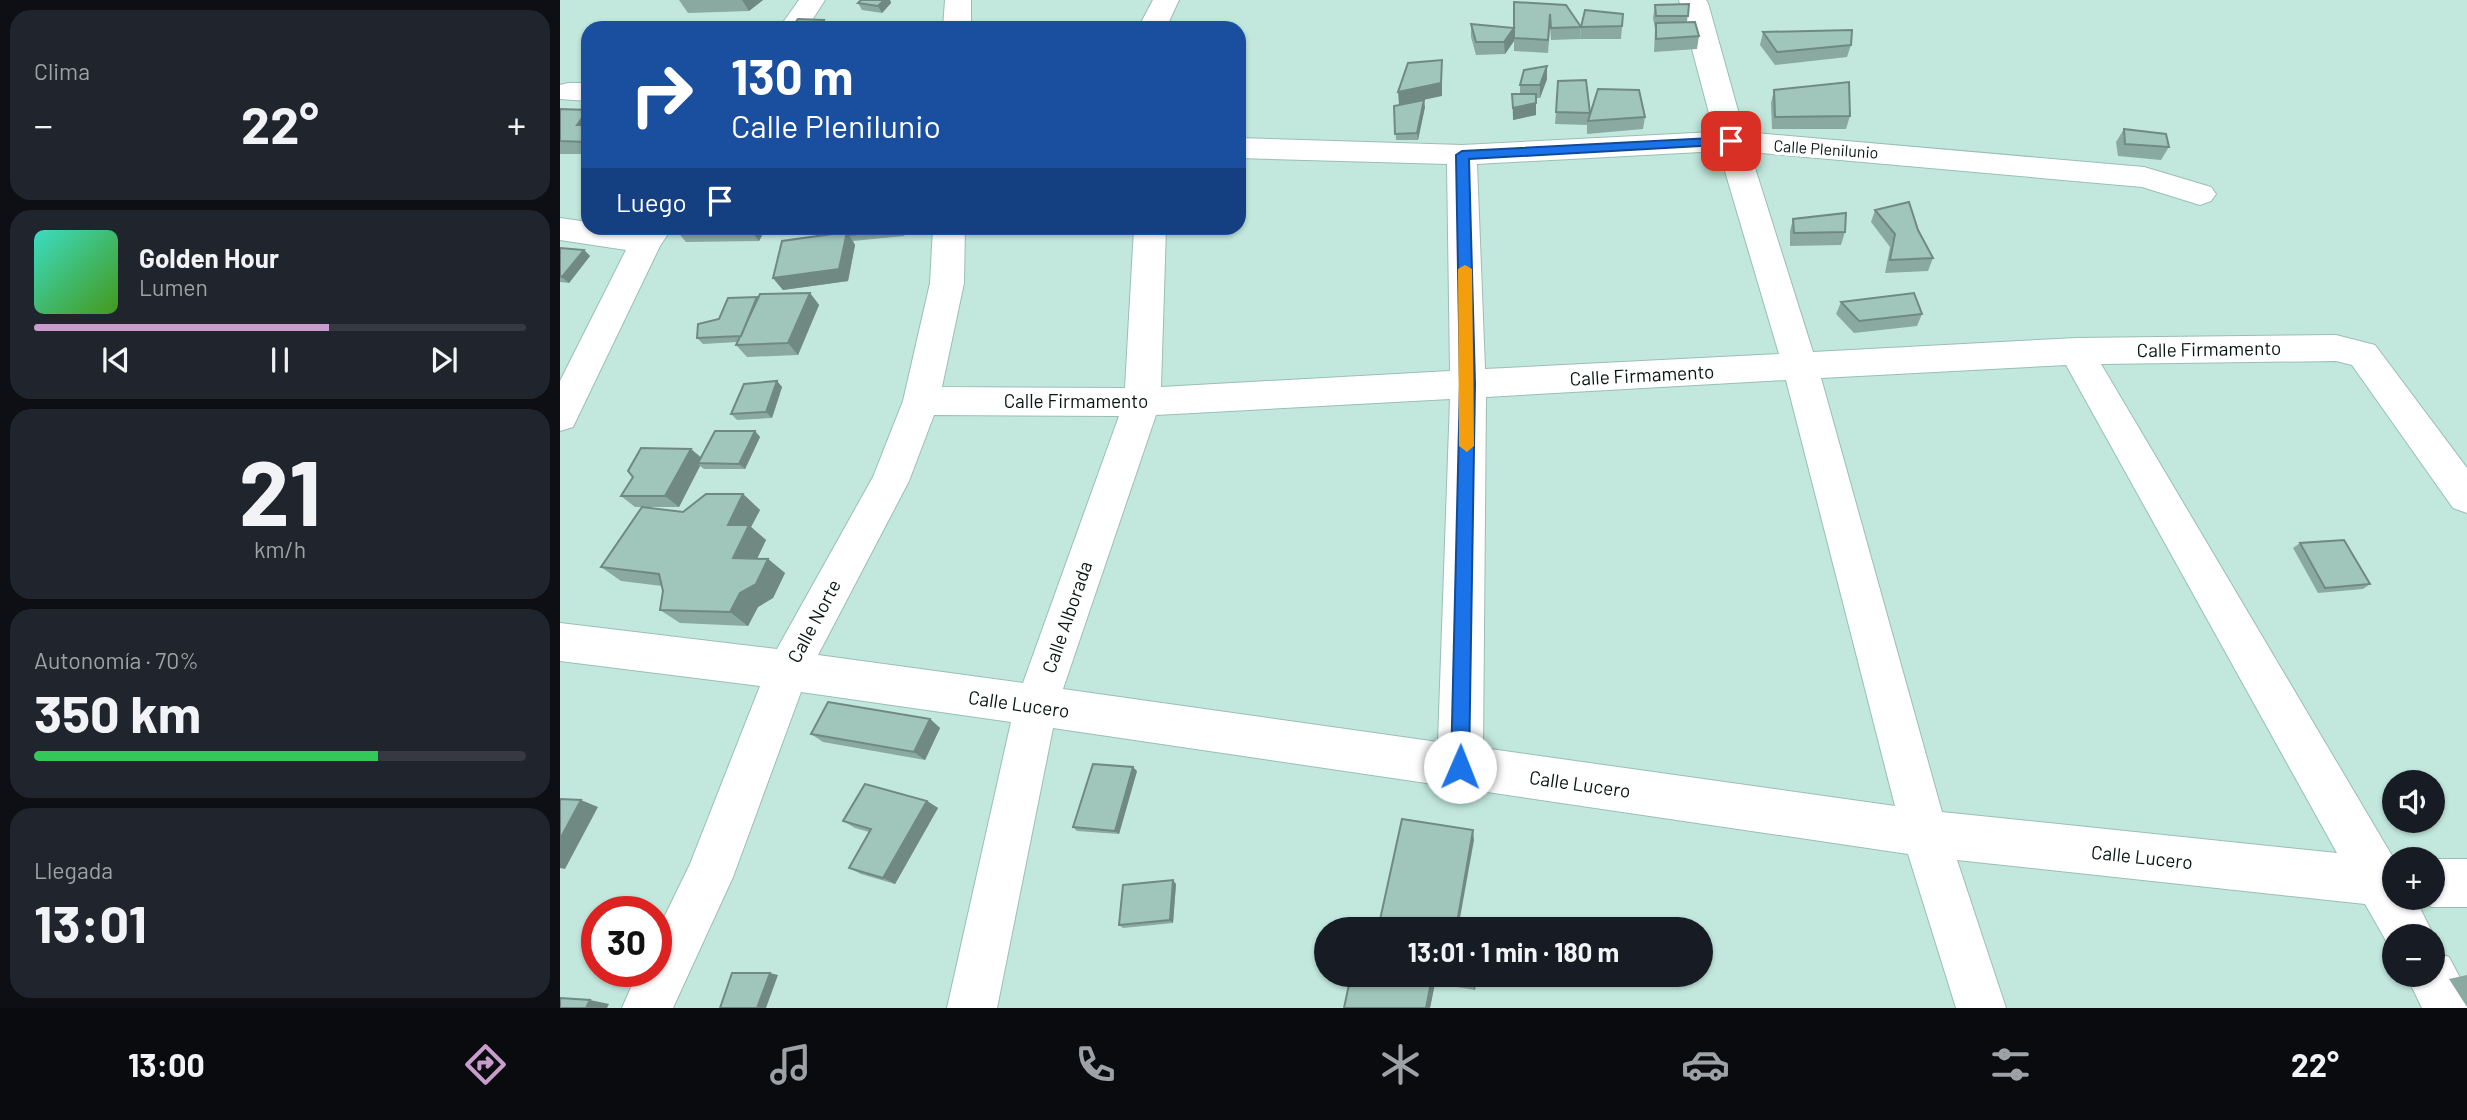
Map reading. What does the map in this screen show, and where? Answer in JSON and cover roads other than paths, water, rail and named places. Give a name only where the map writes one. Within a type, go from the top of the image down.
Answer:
[{"type":"street","points":[[798,21],[812,0]]},
{"type":"street","points":[[957,21],[958,0]]},
{"type":"street","points":[[1156,21],[1166,0]]},
{"type":"street","points":[[1692,0],[1731,141],[1800,366],[1925,833],[1982,1008]]},
{"type":"street","name":"Calle Plenilunio","points":[[1246,148],[1462,155],[1731,141],[2144,177],[2200,194]]},
{"type":"street","points":[[1460,767],[1468,384],[1462,155]]},
{"type":"street","points":[[560,229],[581,230]]},
{"type":"street","points":[[563,406],[651,235]]},
{"type":"street","name":"Calle Norte","points":[[647,1008],[709,877],[788,670],[890,481],[921,401],[947,283],[949,235]]},
{"type":"street","name":"Calle Alborada","points":[[972,1008],[1036,706],[1142,402],[1150,235]]},
{"type":"street","name":"Calle Firmamento","points":[[921,401],[1142,402],[2076,351],[2336,348],[2363,354],[2467,497]]},
{"type":"street","points":[[2076,351],[2382,873]]},
{"type":"street","name":"Calle Lucero","points":[[560,642],[788,670],[1925,833],[2382,882]]},
{"type":"street","points":[[2445,883],[2467,883]]},
{"type":"street","points":[[2438,987],[2449,1008]]}]
